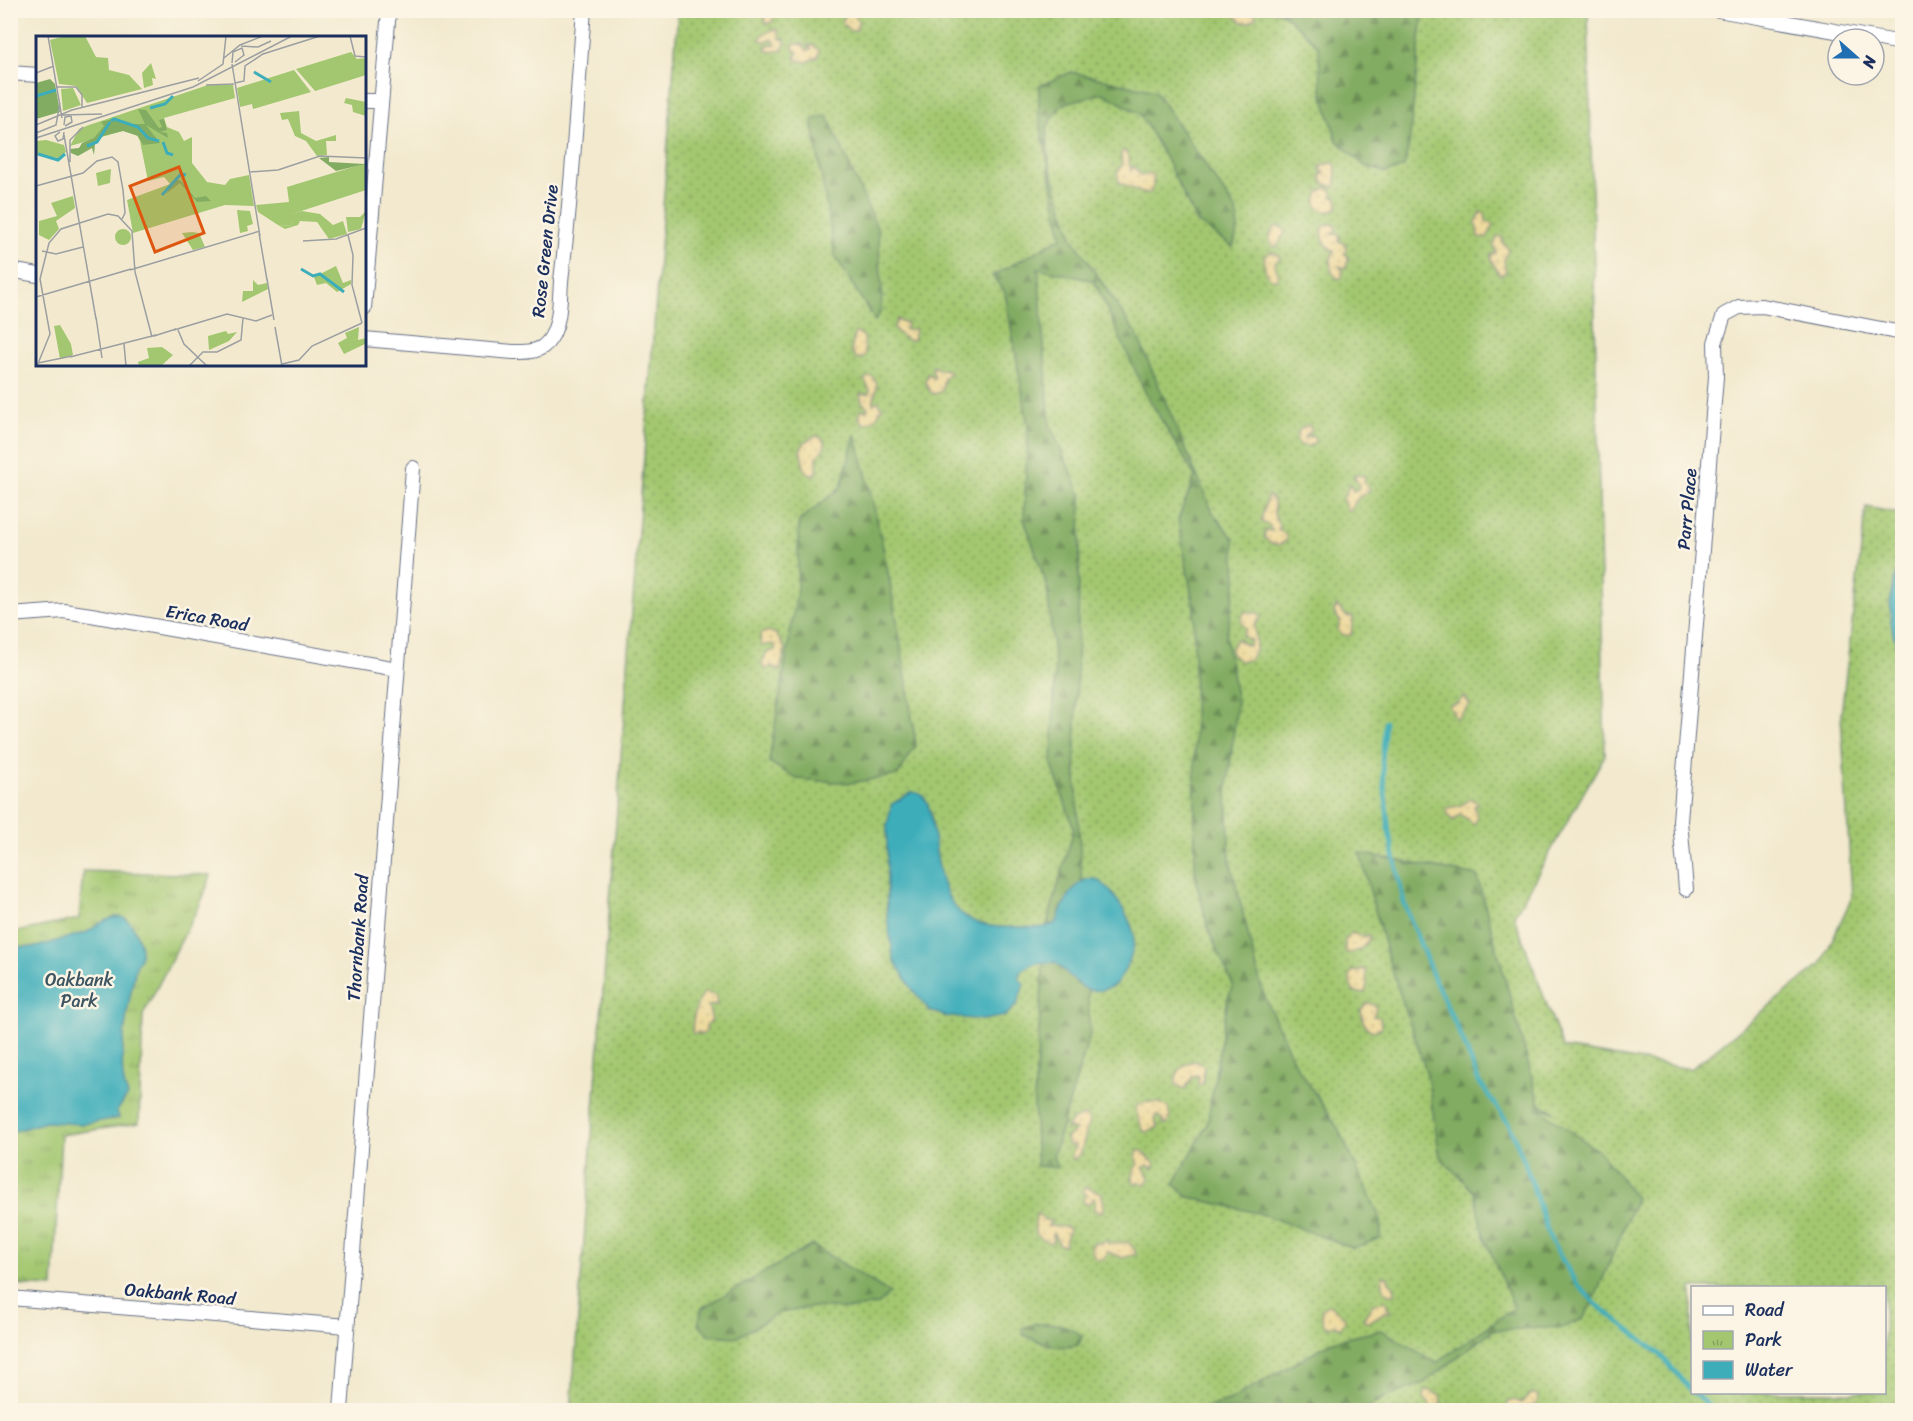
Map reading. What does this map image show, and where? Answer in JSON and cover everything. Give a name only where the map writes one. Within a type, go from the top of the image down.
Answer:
[{"type":"street","points":[[366,284],[389,10]]},
{"type":"street","name":"Rose Green Drive","points":[[366,339],[513,352],[535,352],[549,340],[556,326],[567,232],[584,10]]},
{"type":"street","points":[[1718,10],[1902,43]]},
{"type":"street","points":[[10,73],[36,75]]},
{"type":"street","points":[[366,101],[381,101]]},
{"type":"street","points":[[10,270],[36,275]]},
{"type":"street","name":"Parr Place","points":[[1686,889],[1680,821],[1716,377],[1715,343],[1724,315],[1739,307],[1762,306],[1902,333]]},
{"type":"street","name":"Thornbank Road","points":[[341,1410],[413,468]]},
{"type":"street","name":"Erica Road","points":[[10,615],[64,611],[397,669]]},
{"type":"street","name":"Oakbank Road","points":[[10,1298],[347,1326]]},
{"type":"green space","points":[[678,11],[1588,11],[1605,755],[1514,916],[1563,1048],[1691,1069],[1821,964],[1852,897],[1841,715],[1866,507],[1902,514],[1902,1410],[571,1410]]},
{"type":"green space","points":[[1275,11],[1423,11],[1409,144],[1404,167],[1386,173],[1365,166],[1337,141],[1322,91],[1318,46],[1284,14]]},
{"type":"green space","points":[[1071,72],[1155,91],[1236,210],[1238,229],[1233,247],[1197,222],[1165,157],[1140,114],[1103,93],[1062,104],[1047,127],[1049,164],[1073,239],[1137,335],[1213,513],[1234,539],[1236,582],[1226,637],[1237,703],[1227,792],[1230,861],[1262,990],[1293,1060],[1338,1128],[1381,1220],[1381,1238],[1353,1248],[1262,1214],[1189,1197],[1174,1184],[1207,1125],[1228,998],[1233,985],[1209,932],[1195,876],[1194,607],[1178,520],[1195,476],[1146,394],[1094,281],[1038,268],[1050,425],[1081,495],[1075,759],[1090,1034],[1053,1156],[1057,1168],[1037,1166],[1034,1102],[1046,928],[1074,829],[1052,765],[1055,666],[1047,586],[1024,519],[1028,426],[1005,292],[992,276],[1062,237],[1039,117],[1039,86]]},
{"type":"green space","points":[[827,115],[878,230],[882,292],[881,310],[875,321],[835,256],[812,120]]},
{"type":"green space","points":[[855,435],[884,550],[916,745],[898,775],[850,783],[797,779],[769,762],[797,592],[799,521],[841,487]]},
{"type":"green space","points":[[1360,853],[1477,876],[1539,1103],[1555,1112],[1537,1107],[1601,1153],[1636,1198],[1594,1300],[1583,1319],[1564,1327],[1493,1330],[1424,1383],[1384,1398],[1365,1410],[1198,1410],[1229,1401],[1333,1341],[1382,1330],[1436,1363],[1514,1308],[1484,1236],[1474,1192],[1440,1157],[1427,1074],[1387,955]]},
{"type":"green space","name":"Oakbank Park","points":[[83,871],[211,875],[202,900],[143,1015],[139,1123],[61,1135],[53,1287],[11,1285],[11,933],[79,919]]},
{"type":"green space","points":[[812,1245],[890,1293],[878,1305],[850,1309],[812,1307],[779,1313],[737,1337],[710,1335],[698,1325],[702,1308]]},
{"type":"green space","points":[[1035,1324],[1066,1326],[1082,1337],[1078,1345],[1064,1347],[1050,1345],[1024,1335],[1022,1328]]},
{"type":"green space","points":[[1772,1406],[1813,1408],[1820,1410],[1759,1410]]},
{"type":"sand","points":[[751,11],[773,11],[773,21],[767,24],[766,12],[754,14]]},
{"type":"sand","points":[[837,11],[854,12],[858,21],[857,30],[851,31],[842,23],[845,15]]},
{"type":"sand","points":[[1229,11],[1253,11],[1256,17],[1250,22],[1242,22]]},
{"type":"sand","points":[[775,29],[779,31],[780,39],[785,39],[785,43],[782,50],[771,52],[766,50],[767,45],[775,44],[774,40],[762,41],[760,39],[763,34]]},
{"type":"sand","points":[[794,44],[802,44],[807,50],[811,49],[807,45],[814,46],[819,50],[818,57],[807,62],[797,60],[795,57],[798,52],[793,49]]},
{"type":"sand","points":[[1124,150],[1127,153],[1131,170],[1134,166],[1140,175],[1145,176],[1149,173],[1153,176],[1150,193],[1142,193],[1119,182],[1117,172],[1122,165],[1121,153]]},
{"type":"sand","points":[[1334,163],[1336,167],[1334,187],[1322,182],[1321,174],[1325,174],[1320,170],[1322,165]]},
{"type":"sand","points":[[1327,187],[1332,190],[1332,197],[1337,198],[1338,206],[1327,212],[1318,208],[1316,201],[1319,192]]},
{"type":"sand","points":[[1481,212],[1485,214],[1486,221],[1494,225],[1486,239],[1478,237],[1476,222]]},
{"type":"sand","points":[[1330,223],[1336,226],[1336,231],[1331,234],[1340,234],[1339,241],[1345,244],[1347,251],[1344,253],[1349,258],[1345,268],[1339,266],[1343,271],[1339,279],[1330,266],[1334,251],[1326,244],[1322,234],[1323,227]]},
{"type":"sand","points":[[1277,226],[1283,228],[1285,232],[1277,247],[1269,241],[1272,230]]},
{"type":"sand","points":[[1498,236],[1503,238],[1502,241],[1508,249],[1504,260],[1506,272],[1500,275],[1491,260],[1491,255],[1496,253],[1494,245]]},
{"type":"sand","points":[[1271,252],[1277,253],[1280,258],[1274,264],[1278,272],[1277,279],[1274,280],[1267,273],[1265,266],[1265,256]]},
{"type":"sand","points":[[897,319],[907,324],[905,330],[915,329],[913,340],[908,340],[894,328]]},
{"type":"sand","points":[[855,333],[864,337],[865,355],[862,359],[856,358],[851,351]]},
{"type":"sand","points":[[933,366],[950,372],[944,378],[942,391],[935,394],[931,393],[925,382],[928,373],[933,378],[935,377]]},
{"type":"sand","points":[[871,376],[877,385],[873,403],[879,402],[882,408],[875,420],[864,424],[859,418],[861,409],[865,411],[868,408],[862,402],[860,394],[869,394],[870,390],[864,379]]},
{"type":"sand","points":[[1308,425],[1312,430],[1304,438],[1314,436],[1315,442],[1308,446],[1299,445],[1298,433]]},
{"type":"sand","points":[[815,436],[820,437],[825,443],[817,457],[817,471],[813,476],[805,471],[800,450],[806,441]]},
{"type":"sand","points":[[1354,475],[1365,476],[1364,482],[1370,490],[1358,498],[1350,511],[1347,510],[1343,499],[1350,484],[1353,491],[1358,489]]},
{"type":"sand","points":[[1268,495],[1274,501],[1274,514],[1279,525],[1278,529],[1287,538],[1279,545],[1270,543],[1264,537],[1266,530],[1272,531],[1269,525],[1261,520]]},
{"type":"sand","points":[[1337,606],[1347,617],[1353,616],[1351,635],[1342,635],[1338,630],[1340,621],[1334,612]]},
{"type":"sand","points":[[1244,612],[1258,613],[1261,617],[1254,626],[1256,644],[1254,652],[1249,660],[1240,661],[1232,655],[1231,648],[1236,639],[1249,646],[1251,641],[1242,635],[1246,629],[1241,622]]},
{"type":"sand","points":[[768,631],[776,634],[785,649],[780,671],[771,666],[764,668],[762,664],[766,653],[775,650],[773,644],[761,646],[760,634]]},
{"type":"sand","points":[[1464,696],[1470,705],[1456,719],[1449,705],[1458,703]]},
{"type":"sand","points":[[1902,724],[1902,757],[1900,759],[1897,757],[1895,739]]},
{"type":"sand","points":[[1471,798],[1478,803],[1474,806],[1476,822],[1474,824],[1460,814],[1453,821],[1446,812],[1447,808],[1462,805]]},
{"type":"sand","points":[[1351,933],[1363,937],[1369,935],[1369,937],[1361,949],[1347,953],[1345,940]]},
{"type":"sand","points":[[1361,969],[1366,970],[1365,992],[1354,992],[1350,976],[1352,971],[1359,972]]},
{"type":"sand","points":[[705,992],[716,996],[717,1005],[708,1006],[712,1021],[706,1025],[707,1031],[701,1035],[699,1032],[694,1034],[692,1027],[696,1010]]},
{"type":"sand","points":[[1368,1003],[1374,1005],[1376,1009],[1373,1016],[1380,1017],[1381,1028],[1374,1031],[1366,1026],[1362,1017],[1361,1010]]},
{"type":"sand","points":[[1196,1061],[1204,1066],[1203,1084],[1198,1085],[1199,1076],[1197,1075],[1193,1076],[1185,1089],[1176,1085],[1181,1069],[1188,1063]]},
{"type":"sand","points":[[1159,1103],[1168,1107],[1170,1118],[1168,1124],[1164,1124],[1162,1118],[1157,1115],[1154,1119],[1158,1127],[1146,1132],[1143,1130],[1135,1109],[1139,1104]]},
{"type":"sand","points":[[1082,1116],[1087,1117],[1089,1121],[1081,1153],[1073,1160],[1075,1145],[1068,1146],[1066,1138],[1076,1130],[1070,1128],[1066,1130],[1070,1122]]},
{"type":"sand","points":[[1138,1151],[1143,1151],[1155,1164],[1153,1169],[1148,1165],[1144,1168],[1149,1178],[1145,1185],[1138,1182],[1134,1184],[1133,1181],[1134,1171],[1138,1164],[1136,1157]]},
{"type":"sand","points":[[1085,1187],[1102,1193],[1104,1208],[1101,1213],[1094,1210],[1095,1198],[1088,1205],[1083,1202],[1084,1196],[1087,1195],[1082,1192]]},
{"type":"sand","points":[[1037,1213],[1045,1220],[1051,1221],[1048,1226],[1066,1227],[1069,1230],[1064,1245],[1059,1245],[1054,1234],[1052,1235],[1053,1241],[1050,1243],[1037,1234],[1035,1224]]},
{"type":"sand","points":[[1108,1241],[1108,1244],[1128,1242],[1136,1254],[1123,1258],[1108,1252],[1103,1260],[1096,1259],[1091,1250],[1093,1244]]},
{"type":"sand","points":[[1382,1276],[1388,1277],[1395,1294],[1384,1291]]},
{"type":"sand","points":[[1385,1301],[1391,1312],[1385,1312],[1369,1322],[1363,1319],[1373,1304]]},
{"type":"sand","points":[[1329,1304],[1344,1316],[1345,1320],[1340,1328],[1334,1325],[1326,1327],[1323,1323],[1321,1310]]},
{"type":"sand","points":[[1429,1390],[1441,1396],[1442,1404],[1434,1409],[1424,1398],[1425,1391]]},
{"type":"sand","points":[[1531,1394],[1536,1394],[1539,1398],[1536,1405],[1521,1410],[1507,1410],[1508,1402],[1515,1400],[1521,1403]]},
{"type":"water","points":[[1902,563],[1902,656],[1893,634],[1890,610],[1893,585]]},
{"type":"water","points":[[912,792],[923,796],[929,807],[938,863],[948,897],[958,910],[971,920],[989,926],[1035,928],[1052,925],[1057,922],[1071,893],[1083,881],[1097,880],[1107,887],[1126,915],[1134,937],[1130,959],[1116,983],[1100,990],[1086,989],[1055,962],[1040,963],[1027,967],[1019,974],[1024,984],[1017,1005],[1005,1016],[983,1020],[945,1016],[930,1011],[912,989],[894,960],[887,917],[887,825],[892,804]]},
{"type":"water","points":[[115,917],[128,920],[137,934],[141,950],[130,995],[123,1052],[122,1069],[128,1095],[117,1111],[119,1118],[83,1124],[46,1122],[11,1132],[11,947],[36,947],[87,932]]},
{"type":"waterway","points":[[1385,722],[1382,762],[1389,832],[1404,903],[1479,1082],[1509,1124],[1525,1163],[1550,1239],[1576,1283],[1596,1304],[1660,1354],[1691,1391]]},
{"type":"waterway","points":[[1695,1394],[1713,1410]]}]
